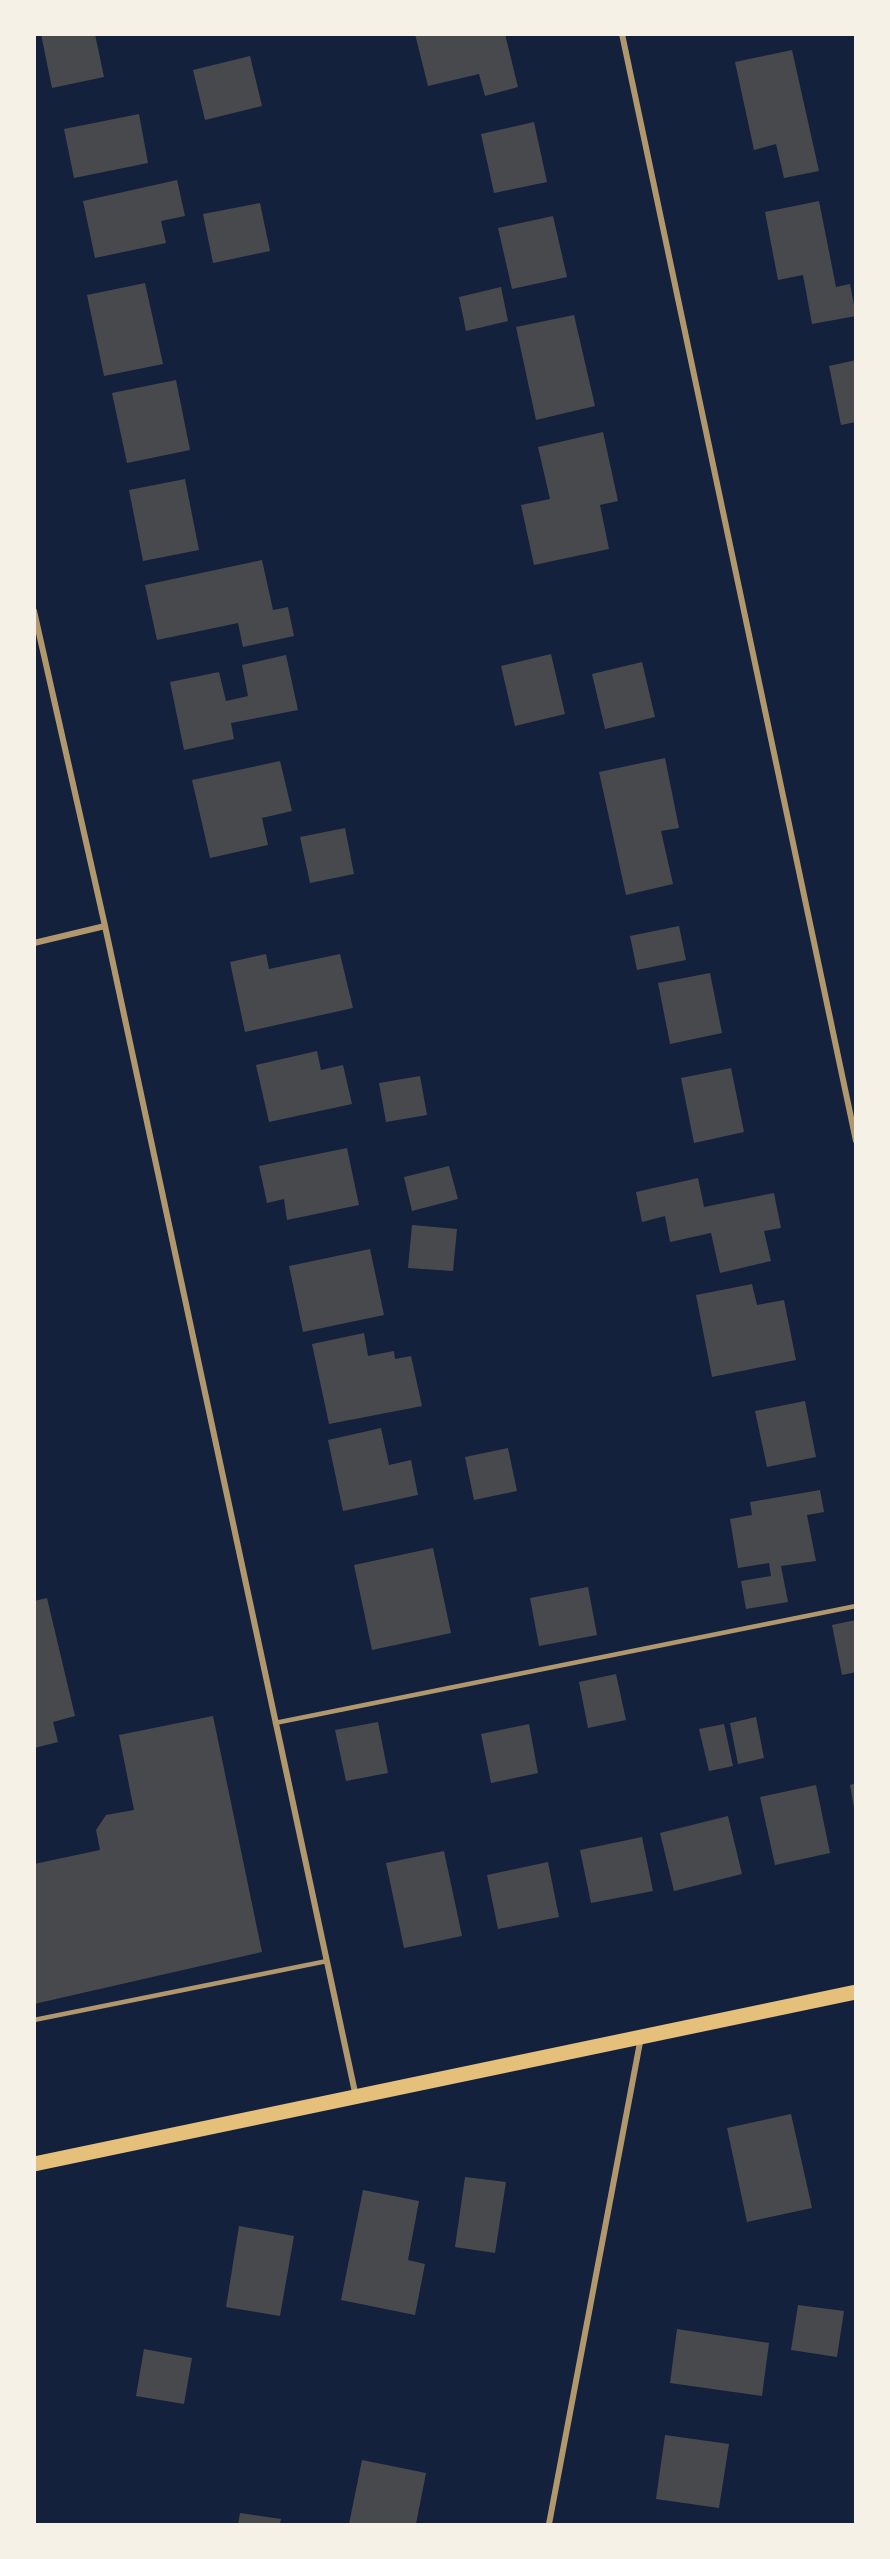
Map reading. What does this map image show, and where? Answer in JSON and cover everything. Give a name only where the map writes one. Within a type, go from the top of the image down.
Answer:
[{"type":"main road","points":[[34,2164],[855,1992]]},
{"type":"street","points":[[622,34],[855,1141]]},
{"type":"street","points":[[34,611],[105,926],[356,2097]]},
{"type":"street","points":[[34,943],[105,926]]},
{"type":"street","points":[[549,2524],[641,2037]]},
{"type":"lane","points":[[275,1723],[855,1606]]},
{"type":"lane","points":[[34,2020],[327,1961]]},
{"type":"building","points":[[41,34],[95,34],[104,77],[52,88]]},
{"type":"building","points":[[415,34],[505,34],[518,87],[485,96],[479,74],[428,86]]},
{"type":"building","points":[[792,50],[819,171],[784,178],[776,144],[754,150],[735,62]]},
{"type":"building","points":[[250,56],[262,106],[205,120],[193,70]]},
{"type":"building","points":[[139,114],[148,163],[74,178],[64,129]]},
{"type":"building","points":[[534,122],[547,182],[494,193],[481,134]]},
{"type":"building","points":[[177,180],[185,216],[161,221],[166,243],[95,258],[83,201]]},
{"type":"building","points":[[819,201],[836,287],[850,284],[856,316],[812,324],[803,275],[778,280],[765,212]]},
{"type":"building","points":[[260,203],[270,251],[213,263],[203,214]]},
{"type":"building","points":[[553,216],[567,277],[512,289],[498,228]]},
{"type":"building","points":[[145,283],[163,364],[104,376],[87,295]]},
{"type":"building","points":[[501,287],[508,321],[466,331],[459,297]]},
{"type":"building","points":[[574,315],[595,406],[536,420],[516,327]]},
{"type":"building","points":[[856,360],[856,422],[841,425],[829,366]]},
{"type":"building","points":[[176,380],[190,450],[127,463],[112,393]]},
{"type":"building","points":[[603,432],[618,501],[600,505],[609,549],[534,565],[521,505],[550,499],[538,447]]},
{"type":"building","points":[[185,479],[199,550],[143,561],[129,490]]},
{"type":"building","points":[[262,560],[273,610],[288,607],[294,636],[243,647],[238,623],[157,640],[145,585]]},
{"type":"building","points":[[551,654],[565,714],[515,726],[501,666]]},
{"type":"building","points":[[286,655],[298,710],[231,723],[234,739],[184,750],[170,682],[219,672],[226,701],[248,696],[242,665]]},
{"type":"building","points":[[642,662],[655,717],[605,729],[592,674]]},
{"type":"building","points":[[665,758],[679,828],[661,831],[673,884],[626,895],[599,772]]},
{"type":"building","points":[[280,761],[292,811],[262,818],[268,845],[210,858],[192,780]]},
{"type":"building","points":[[345,828],[354,874],[310,883],[300,837]]},
{"type":"building","points":[[679,926],[686,960],[637,970],[630,936]]},
{"type":"building","points":[[266,954],[269,969],[340,954],[353,1008],[245,1032],[230,962]]},
{"type":"building","points":[[710,973],[722,1033],[670,1044],[658,983]]},
{"type":"building","points":[[317,1051],[321,1070],[343,1065],[352,1104],[269,1122],[256,1065]]},
{"type":"building","points":[[731,1068],[744,1132],[694,1143],[681,1078]]},
{"type":"building","points":[[420,1076],[427,1115],[386,1122],[379,1083]]},
{"type":"building","points":[[347,1148],[359,1205],[287,1220],[284,1199],[267,1203],[259,1166]]},
{"type":"building","points":[[449,1166],[458,1199],[412,1211],[404,1177]]},
{"type":"building","points":[[698,1178],[704,1207],[774,1193],[781,1228],[764,1231],[771,1261],[720,1273],[711,1233],[670,1242],[665,1216],[642,1222],[636,1192]]},
{"type":"building","points":[[412,1225],[457,1229],[453,1271],[408,1268]]},
{"type":"building","points":[[370,1249],[384,1315],[303,1332],[289,1266]]},
{"type":"building","points":[[752,1284],[757,1305],[784,1300],[796,1360],[712,1377],[696,1295]]},
{"type":"building","points":[[364,1333],[368,1356],[394,1351],[395,1359],[411,1356],[422,1406],[329,1424],[312,1344]]},
{"type":"building","points":[[805,1401],[816,1457],[767,1467],[755,1411]]},
{"type":"building","points":[[381,1428],[389,1465],[411,1460],[418,1495],[343,1511],[328,1440]]},
{"type":"building","points":[[508,1448],[517,1491],[474,1500],[465,1457]]},
{"type":"building","points":[[820,1490],[824,1512],[807,1515],[816,1561],[781,1566],[788,1602],[746,1609],[741,1581],[771,1576],[769,1563],[738,1568],[730,1519],[752,1515],[750,1502]]},
{"type":"building","points":[[433,1548],[451,1633],[372,1650],[354,1565]]},
{"type":"building","points":[[588,1587],[597,1635],[539,1646],[530,1598]]},
{"type":"building","points":[[47,1598],[75,1716],[53,1722],[58,1742],[34,1748],[34,1601]]},
{"type":"building","points":[[856,1620],[856,1672],[842,1675],[832,1625]]},
{"type":"building","points":[[616,1674],[626,1720],[588,1728],[579,1682]]},
{"type":"building","points":[[213,1716],[262,1952],[34,2004],[34,1864],[100,1850],[96,1830],[106,1815],[134,1810],[119,1735]]},
{"type":"building","points":[[756,1717],[764,1758],[738,1764],[730,1723]]},
{"type":"building","points":[[378,1722],[388,1773],[346,1781],[335,1730]]},
{"type":"building","points":[[529,1724],[538,1773],[491,1783],[481,1734]]},
{"type":"building","points":[[724,1724],[733,1766],[709,1771],[699,1729]]},
{"type":"building","points":[[856,1783],[856,1808],[854,1808],[850,1785]]},
{"type":"building","points":[[816,1785],[830,1853],[775,1865],[760,1797]]},
{"type":"building","points":[[728,1816],[742,1874],[674,1891],[660,1833]]},
{"type":"building","points":[[642,1837],[653,1891],[591,1903],[580,1850]]},
{"type":"building","points":[[444,1851],[462,1936],[404,1948],[386,1863]]},
{"type":"building","points":[[548,1862],[559,1917],[498,1929],[487,1875]]},
{"type":"building","points":[[791,2114],[812,2208],[747,2222],[727,2128]]},
{"type":"building","points":[[465,2177],[506,2182],[495,2253],[455,2247]]},
{"type":"building","points":[[363,2190],[419,2201],[408,2260],[425,2264],[415,2315],[341,2300]]},
{"type":"building","points":[[239,2226],[294,2236],[280,2316],[226,2307]]},
{"type":"building","points":[[798,2305],[844,2311],[837,2357],[791,2350]]},
{"type":"building","points":[[677,2329],[769,2343],[762,2396],[670,2383]]},
{"type":"building","points":[[144,2349],[192,2358],[184,2404],[136,2396]]},
{"type":"building","points":[[665,2435],[729,2444],[719,2508],[656,2499]]},
{"type":"building","points":[[362,2460],[426,2473],[416,2524],[349,2524]]},
{"type":"building","points":[[240,2513],[281,2519],[280,2524],[238,2524]]}]
